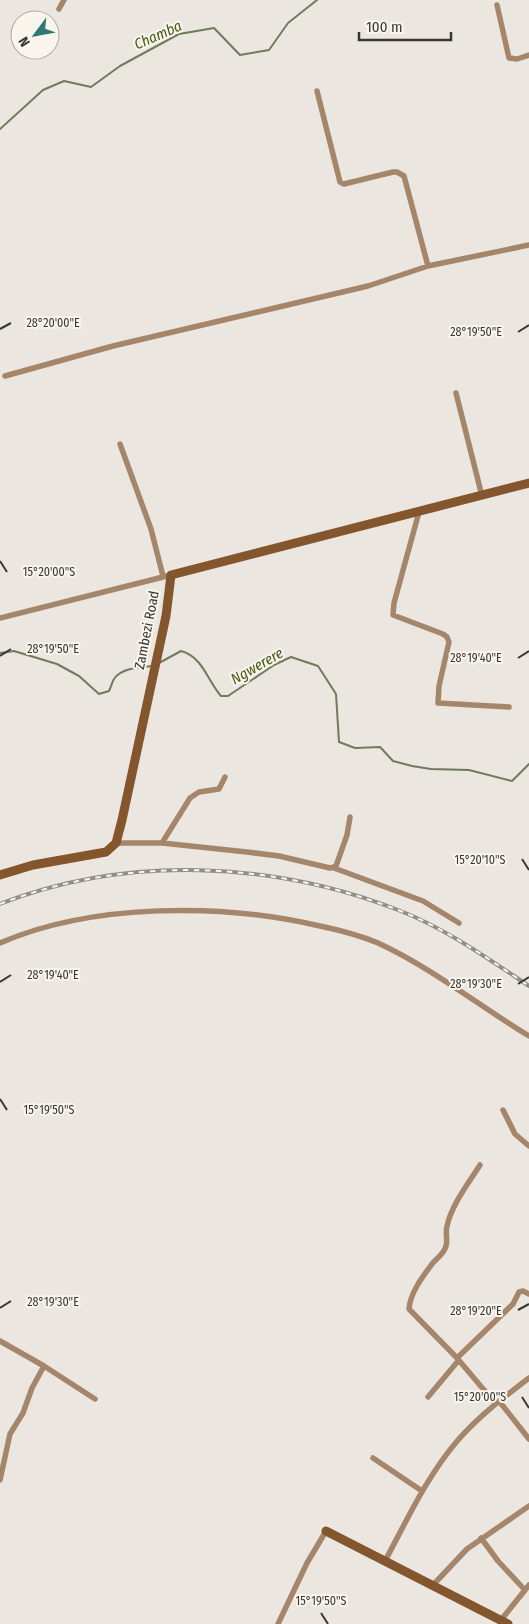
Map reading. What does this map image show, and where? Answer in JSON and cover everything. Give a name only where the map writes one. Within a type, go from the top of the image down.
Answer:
[{"type":"main road","name":"Zambezi Road","points":[[116,843],[166,616],[167,576],[529,483]]},
{"type":"main road","points":[[0,875],[33,865],[106,852],[116,843]]},
{"type":"main road","points":[[326,1532],[505,1623]]},
{"type":"street","points":[[59,9],[64,0]]},
{"type":"street","points":[[497,5],[510,58],[516,59],[529,55]]},
{"type":"street","points":[[317,91],[340,182],[344,184],[393,172],[404,176],[428,266]]},
{"type":"street","points":[[5,376],[113,346],[368,286],[428,266],[529,245]]},
{"type":"street","points":[[456,393],[482,496]]},
{"type":"street","points":[[0,618],[167,576],[120,444]]},
{"type":"street","points":[[419,512],[394,603],[393,615],[447,637],[449,642],[439,686],[438,703],[509,707]]},
{"type":"street","points":[[162,844],[190,798],[199,792],[218,790],[225,777]]},
{"type":"street","points":[[334,868],[347,835],[350,817]]},
{"type":"street","points":[[116,843],[162,844],[279,856],[334,868],[423,901],[459,923]]},
{"type":"street","points":[[0,943],[34,931],[75,921],[133,912],[196,910],[238,912],[278,917],[340,930],[375,942],[407,957],[427,968],[529,1036]]},
{"type":"street","points":[[502,1110],[515,1134],[529,1146]]},
{"type":"street","points":[[480,1164],[463,1190],[446,1227],[447,1245],[422,1279],[409,1305],[409,1309],[497,1402],[529,1439]]},
{"type":"street","points":[[428,1397],[458,1360],[513,1304],[519,1292],[524,1291],[529,1294]]},
{"type":"street","points":[[0,1341],[96,1399]]},
{"type":"street","points":[[0,1480],[10,1434],[23,1413],[32,1388],[44,1366]]},
{"type":"street","points":[[385,1561],[422,1491],[457,1442],[497,1402],[529,1378]]},
{"type":"street","points":[[373,1458],[422,1491]]},
{"type":"street","points":[[433,1585],[467,1549],[529,1506]]},
{"type":"street","points":[[278,1624],[307,1563],[326,1532]]},
{"type":"street","points":[[481,1538],[498,1561],[527,1587],[505,1623]]},
{"type":"waterway","name":"Chamba","points":[[0,129],[43,90],[64,81],[91,87],[120,66],[179,34],[214,28],[240,55],[269,50],[288,23],[317,0]]},
{"type":"waterway","name":"Ngwerere","points":[[0,653],[14,651],[57,664],[79,676],[99,694],[109,691],[114,679],[121,672],[153,666]]},
{"type":"waterway","name":"Ngwerere","points":[[159,663],[181,651],[188,654],[200,664],[221,696],[228,696],[274,665],[291,657],[318,666],[336,694],[339,742],[355,748],[380,747],[393,761],[412,766],[431,769],[469,770],[512,781],[529,764]]},
{"type":"railway","points":[[0,904],[48,888],[98,877],[148,871],[199,870],[250,874],[300,882],[350,894],[398,910],[449,935],[529,986]]}]
